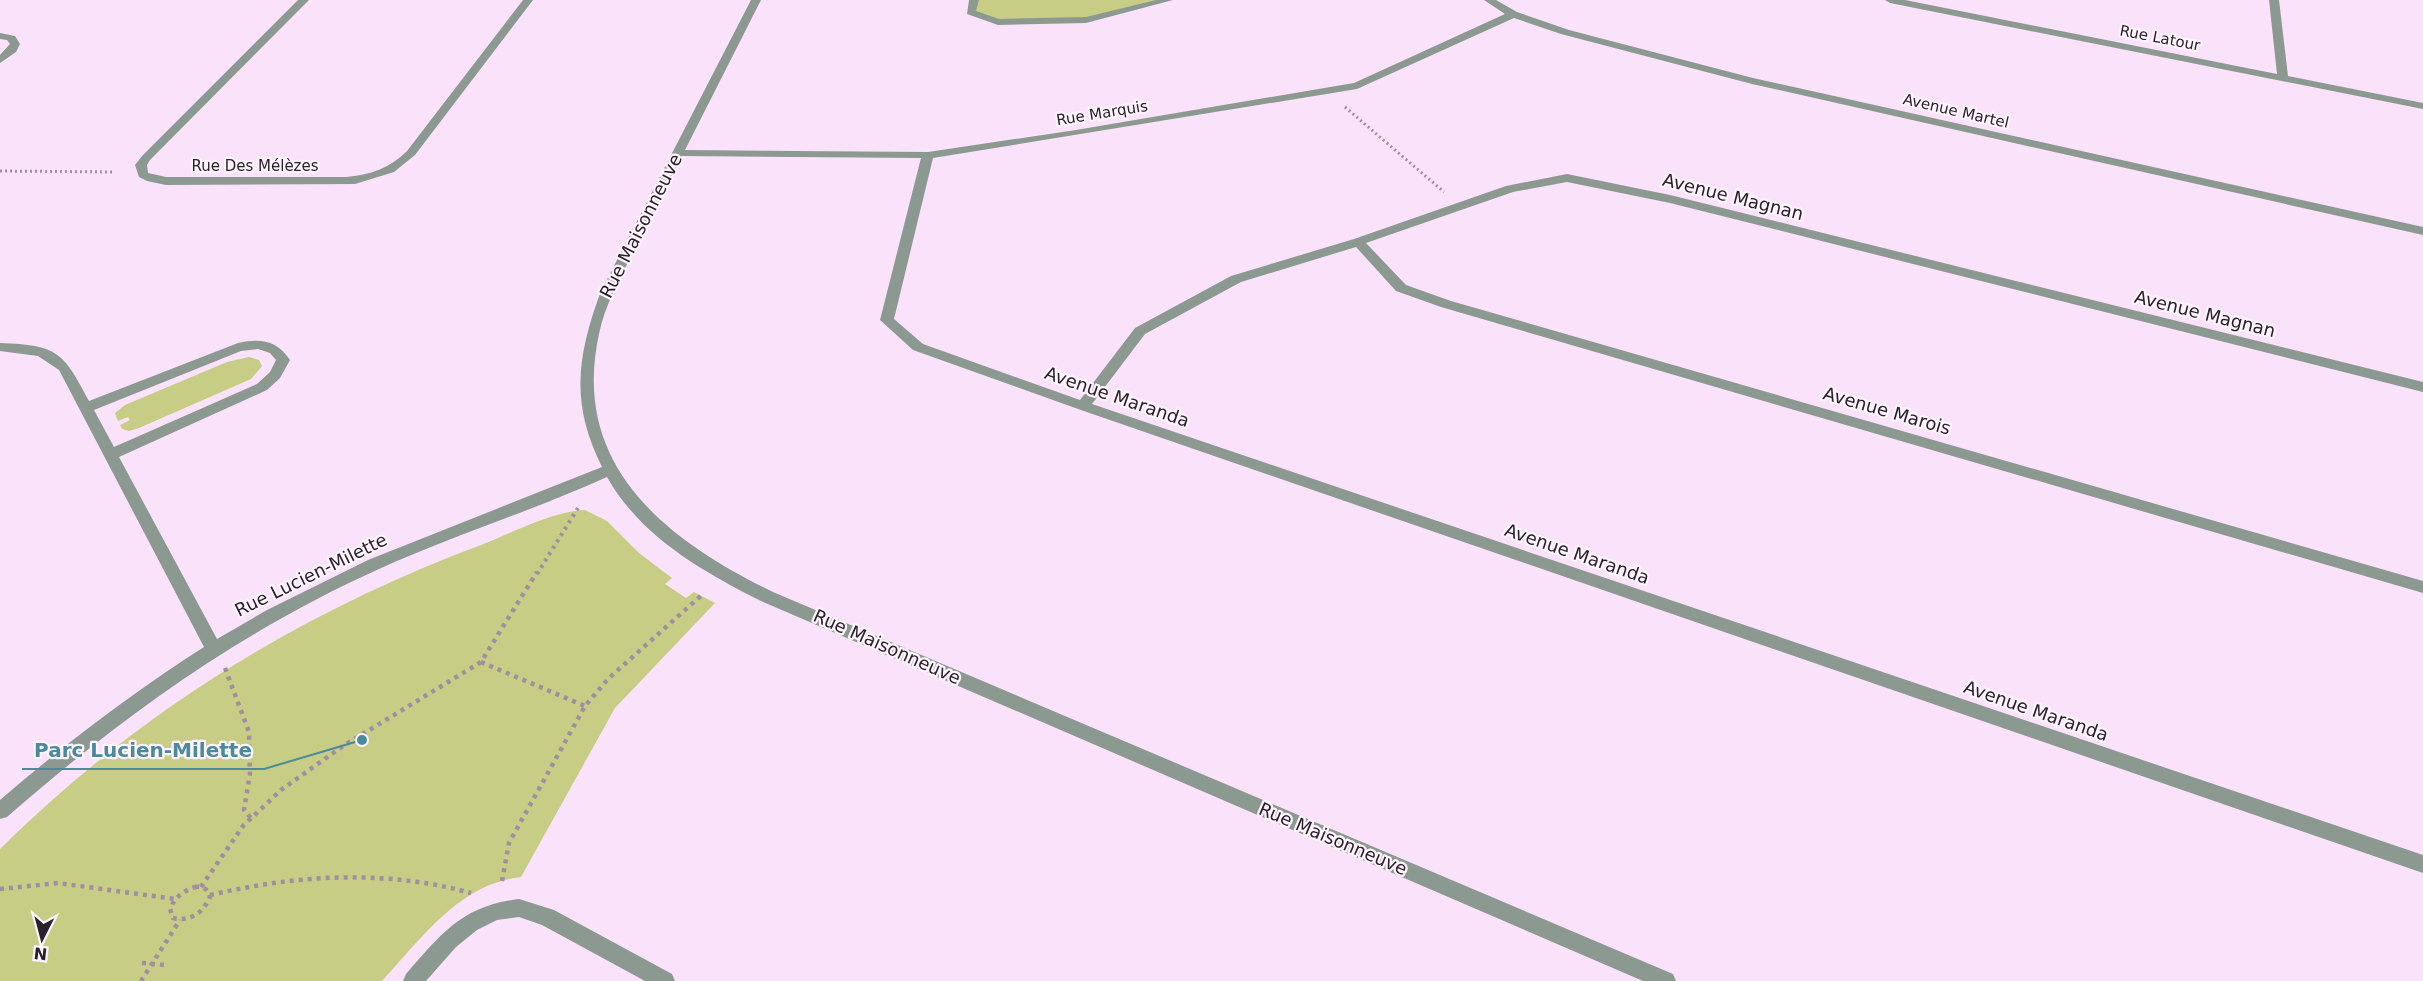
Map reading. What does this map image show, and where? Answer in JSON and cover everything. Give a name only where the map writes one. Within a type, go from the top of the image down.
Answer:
[{"type":"street","name":"Rue Des Mélèzes","points":[[304,0],[146,158],[141,165],[144,175],[166,181],[337,182],[381,173],[396,166],[411,153],[528,0]]},
{"type":"street","name":"Rue Maisonneuve","points":[[756,0],[608,291],[597,314],[588,344],[585,376],[587,407],[598,445],[631,499],[659,529],[702,561],[739,581],[879,645],[1666,981]]},
{"type":"street","points":[[974,0],[971,12],[998,22],[1086,20],[1168,0]]},
{"type":"street","name":"Avenue Martel","points":[[1489,0],[1513,14],[1565,32],[1752,81],[2423,231]]},
{"type":"street","name":"Rue Latour","points":[[1890,0],[2423,106]]},
{"type":"street","points":[[2274,0],[2283,77]]},
{"type":"street","name":"Rue Marquis","points":[[678,153],[928,155],[1357,86],[1513,14]]},
{"type":"street","points":[[0,36],[11,38],[15,44],[12,50],[0,60]]},
{"type":"street","name":"Avenue Maranda","points":[[928,155],[887,321],[918,347],[1083,406],[2423,864]]},
{"type":"street","name":"Avenue Magnan","points":[[1083,406],[1140,331],[1236,279],[1358,242],[1510,189],[1567,178],[1670,199],[2423,387]]},
{"type":"street","name":"Avenue Marois","points":[[1358,242],[1401,288],[1446,304],[2423,587]]},
{"type":"street","points":[[87,407],[238,347],[254,344],[267,345],[277,350],[283,360],[275,375],[262,387],[110,455]]},
{"type":"street","points":[[0,348],[31,349],[54,357],[64,367],[213,648]]},
{"type":"street","name":"Rue Lucien-Milette","points":[[0,811],[123,711],[213,648],[281,608],[405,550],[559,492],[611,469]]},
{"type":"street","points":[[413,981],[449,940],[471,923],[495,911],[519,908],[547,917],[665,981]]},
{"type":"path","points":[[1326,91],[1460,206]]},
{"type":"path","points":[[0,171],[115,172]]},
{"type":"path","points":[[201,887],[225,848],[251,818],[281,790],[343,746],[481,662],[579,508]]},
{"type":"path","points":[[502,881],[506,852],[513,834],[585,706],[608,679],[703,594]]},
{"type":"path","points":[[481,662],[585,706]]},
{"type":"path","points":[[224,668],[249,732],[250,774],[244,810],[251,818]]},
{"type":"path","points":[[210,895],[269,882],[348,877],[405,880],[471,893]]},
{"type":"path","points":[[0,889],[58,883],[175,899]]},
{"type":"path","points":[[201,887],[206,889],[210,895],[207,905],[190,919],[173,918],[170,913],[175,899],[185,891],[201,887]]},
{"type":"path","points":[[141,981],[180,920]]},
{"type":"path","points":[[142,963],[164,965]]},
{"type":"green space","points":[[974,0],[1168,0],[1086,20],[998,22],[971,12]]},
{"type":"green space","points":[[249,357],[259,360],[262,366],[251,379],[139,428],[129,431],[122,429],[120,425],[130,420],[128,417],[118,421],[115,413],[125,405],[227,362]]},
{"type":"green space","points":[[585,510],[607,521],[639,553],[672,578],[665,584],[686,598],[694,592],[715,603],[615,708],[521,877],[479,890],[460,902],[427,931],[382,981],[0,981],[0,849],[108,754],[165,711],[224,671],[349,602],[414,572],[533,523],[560,514]]},
{"type":"place","name":"Parc Lucien-Milette","points":[[362,740]]}]
